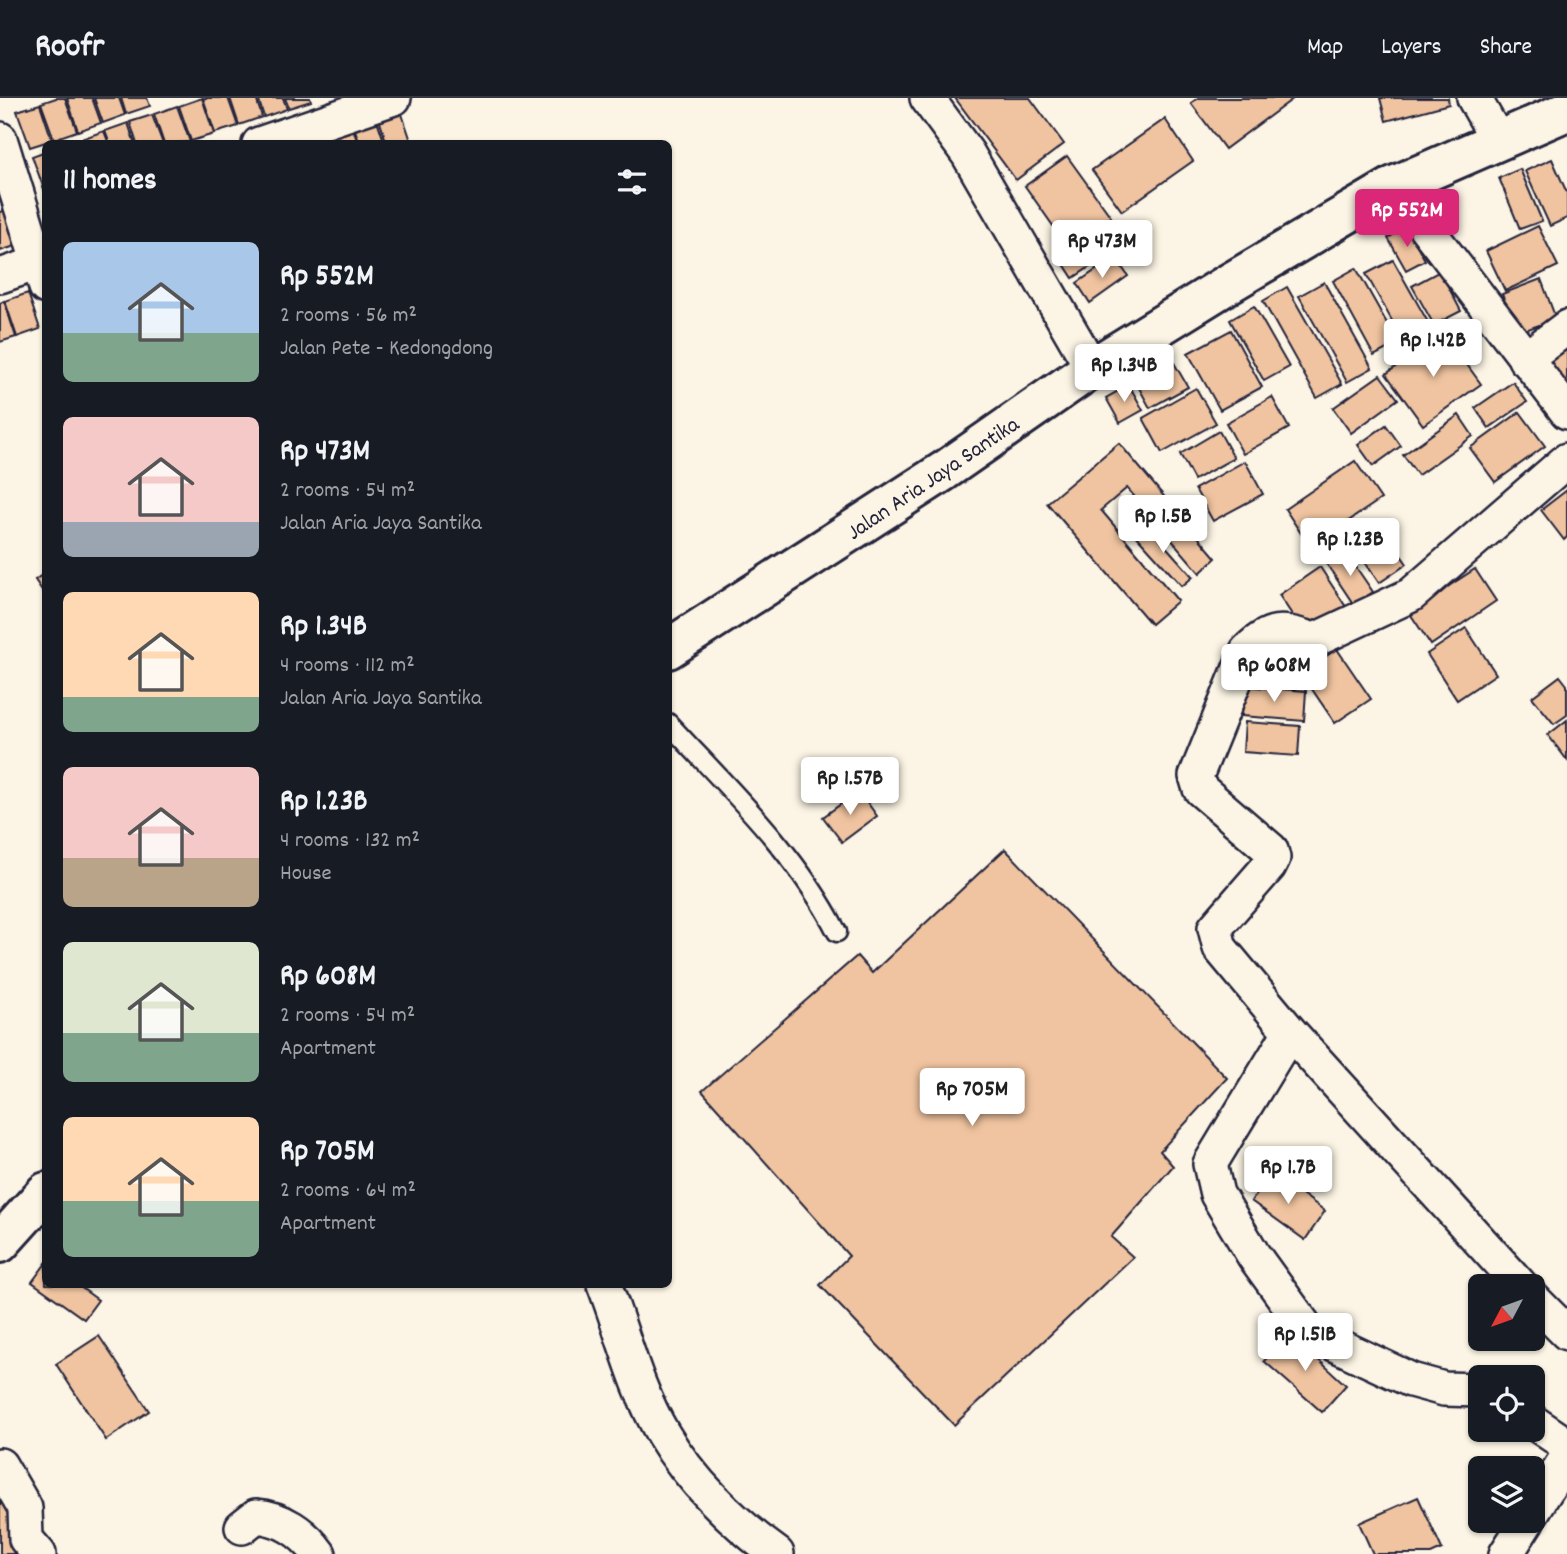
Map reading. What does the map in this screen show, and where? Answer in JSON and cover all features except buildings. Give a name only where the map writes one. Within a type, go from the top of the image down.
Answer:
[{"type":"street","points":[[271,140],[394,98]]},
{"type":"street","points":[[927,98],[968,155],[1091,368]]},
{"type":"street","points":[[1474,98],[1499,142]]},
{"type":"street","name":"Jalan Aria Jaya Santika","points":[[672,646],[944,471],[1091,368],[1394,186],[1567,111]]},
{"type":"street","points":[[0,139],[36,219],[42,275],[0,276]]},
{"type":"street","points":[[1394,186],[1567,412]]},
{"type":"street","points":[[1525,359],[1567,327]]},
{"type":"street","points":[[1510,1274],[1290,1032],[1220,948],[1215,938],[1215,928],[1273,858],[1270,850],[1196,783],[1201,758],[1247,651],[1261,637],[1280,630],[1315,640],[1411,595],[1567,460]]},
{"type":"street","points":[[1290,1032],[1210,1164],[1217,1194],[1254,1256],[1309,1332],[1411,1380],[1444,1389],[1468,1390]]},
{"type":"street","points":[[0,1243],[42,1196]]},
{"type":"street","points":[[606,1288],[663,1434],[700,1483],[744,1529],[777,1554]]},
{"type":"street","points":[[1545,1311],[1567,1333]]},
{"type":"street","points":[[1545,1430],[1567,1445]]},
{"type":"street","points":[[1545,1492],[1567,1457]]},
{"type":"street","points":[[0,1465],[25,1508],[26,1539],[39,1554]]},
{"type":"street","points":[[242,1527],[256,1516],[267,1517],[304,1534],[319,1554]]},
{"type":"street","points":[[1506,1554],[1519,1533]]},
{"type":"lane","points":[[672,727],[768,832],[817,892],[837,932]]}]
